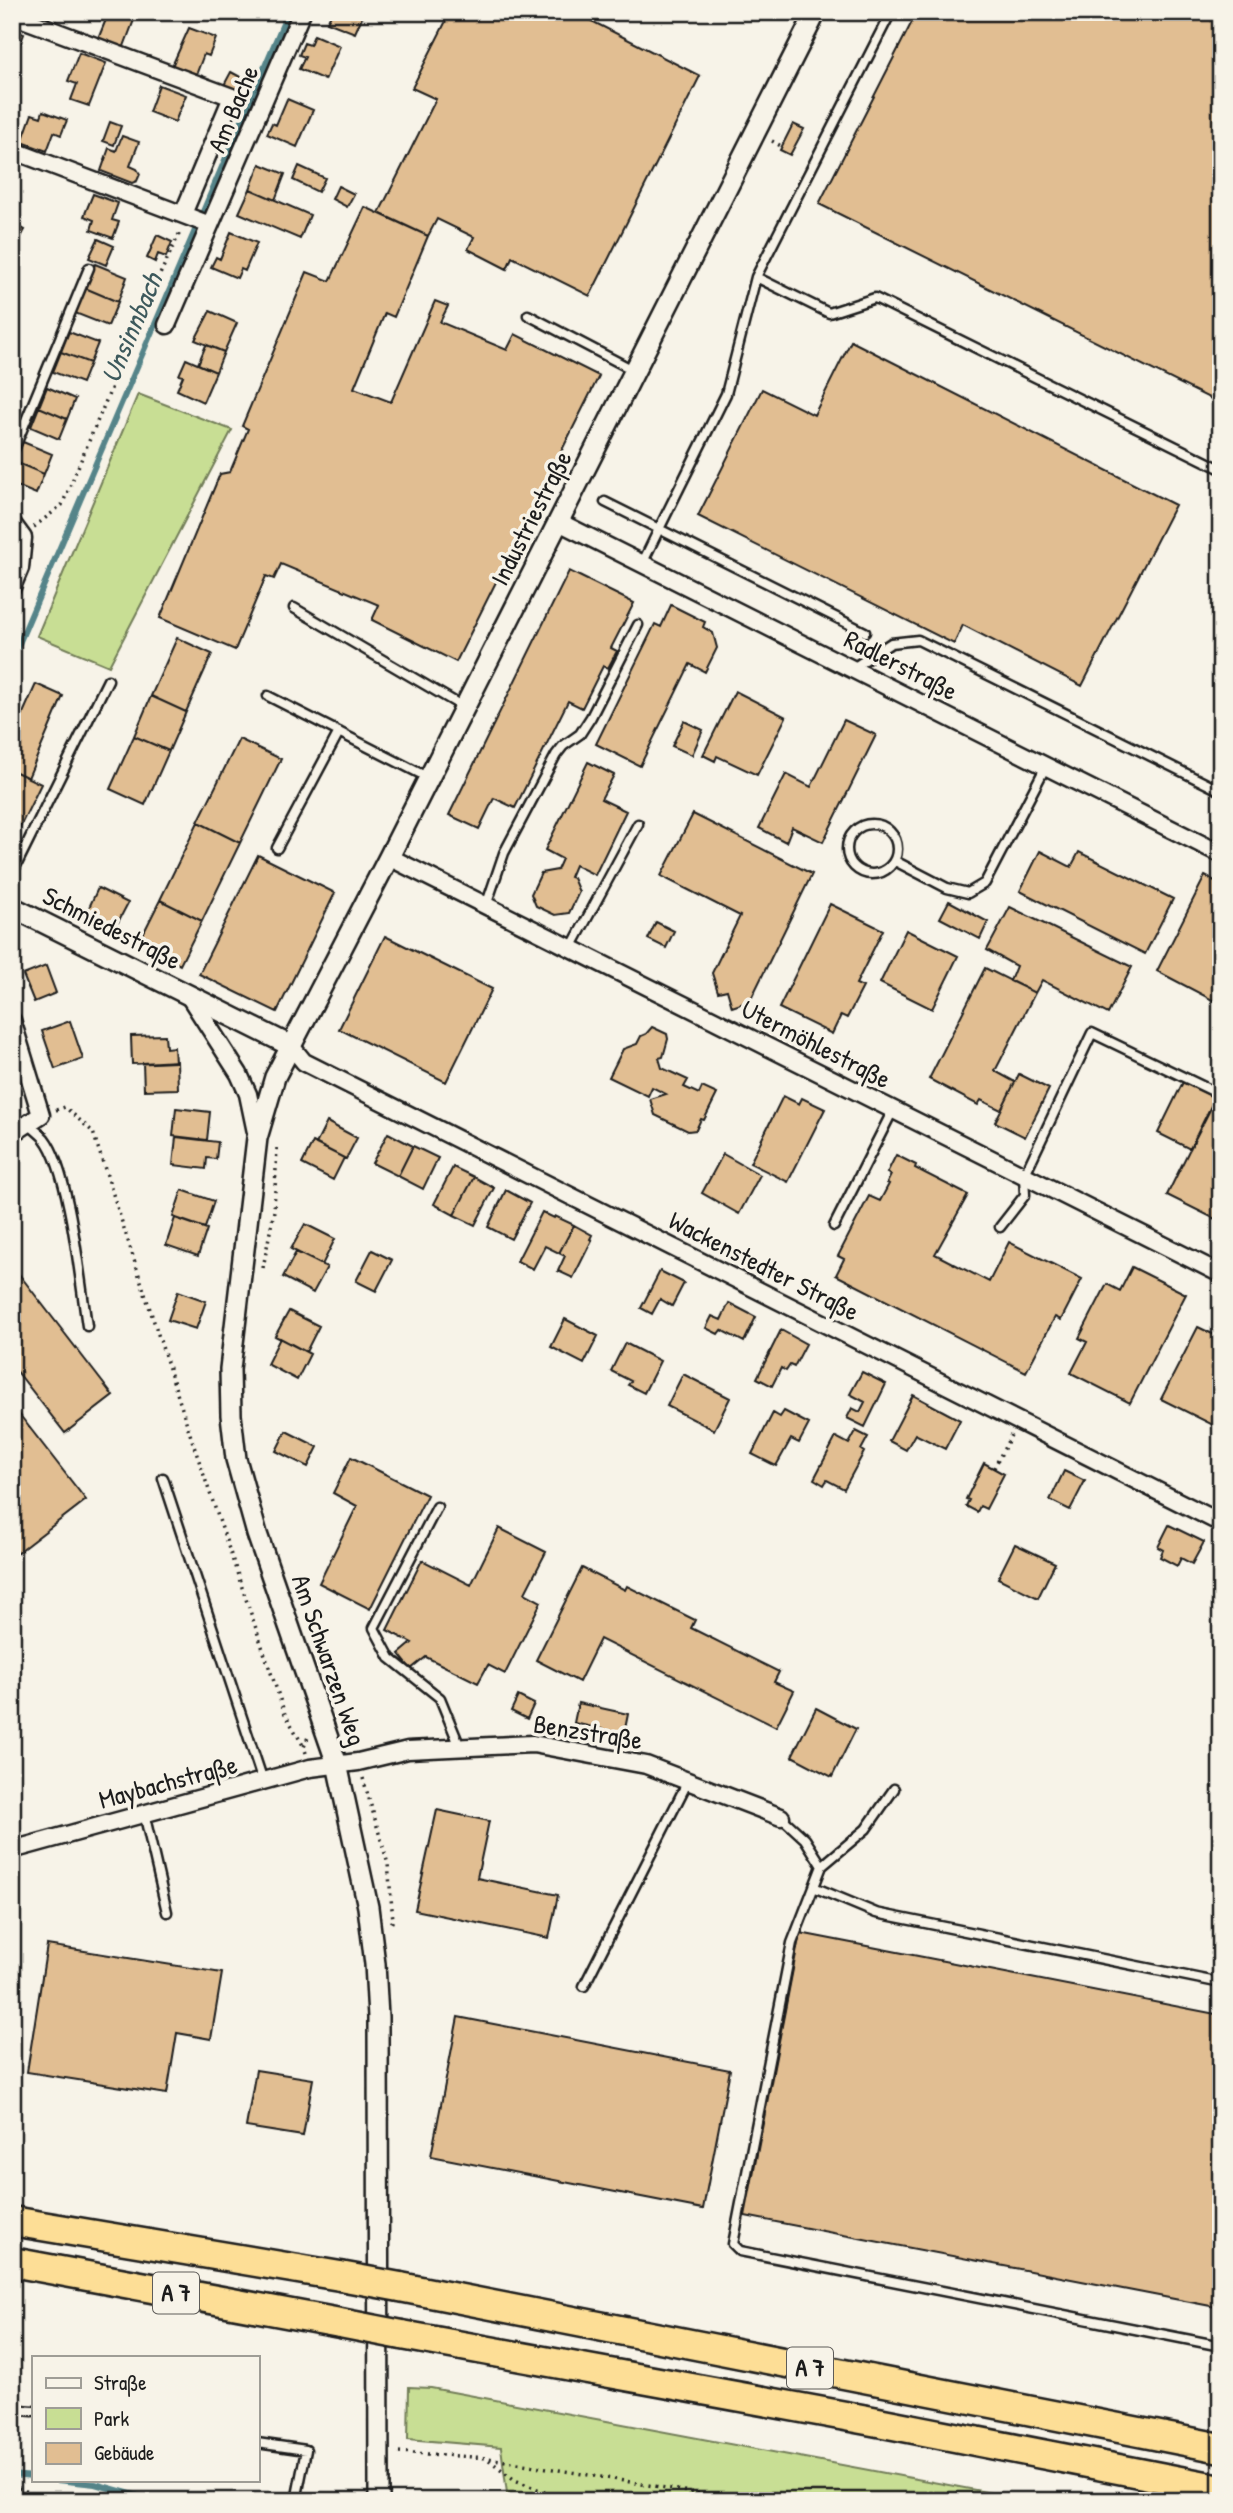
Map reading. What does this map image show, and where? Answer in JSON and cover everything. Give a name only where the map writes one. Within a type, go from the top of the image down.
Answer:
[{"type":"highway","name":"A 7","points":[[12,2221],[340,2276],[389,2294],[1221,2448]]},
{"type":"highway","name":"A 7","points":[[12,2262],[878,2422],[1221,2489]]},
{"type":"street","name":"Am Bache","points":[[167,325],[196,219],[302,12]]},
{"type":"street","name":"Industriestraße","points":[[291,1046],[465,708],[816,12]]},
{"type":"street","points":[[12,15],[232,97],[196,219],[12,150]]},
{"type":"street","name":"Radlerstraße","points":[[559,522],[1221,854]]},
{"type":"street","points":[[12,523],[23,538],[20,568],[12,587]]},
{"type":"street","name":"Utermöhlestraße","points":[[389,857],[1221,1274]]},
{"type":"street","name":"Schmiedestraße","points":[[12,907],[291,1046]]},
{"type":"street","name":"Schmiedestraße","points":[[189,996],[239,1074],[248,1094],[257,1138]]},
{"type":"street","points":[[12,1020],[41,1115],[12,1134]]},
{"type":"street","name":"Am Schwarzen Weg","points":[[291,1046],[275,1077],[257,1138],[230,1369],[231,1415],[236,1459],[257,1534],[337,1764],[368,1907],[378,2017],[389,2294],[379,2451],[379,2501]]},
{"type":"street","name":"Wackenstedter Straße","points":[[291,1046],[304,1062],[1221,1523]]},
{"type":"street","name":"Benzstraße","points":[[337,1764],[358,1762],[408,1750],[533,1744],[646,1765],[781,1817]]},
{"type":"street","name":"Maybachstraße","points":[[12,1850],[310,1768],[337,1764]]},
{"type":"lane","points":[[642,564],[726,394],[756,277],[891,12]]},
{"type":"lane","points":[[12,454],[89,268]]},
{"type":"lane","points":[[756,277],[830,313],[874,298],[1221,469]]},
{"type":"lane","points":[[528,315],[635,371]]},
{"type":"lane","points":[[605,502],[865,632]]},
{"type":"lane","points":[[294,608],[465,708]]},
{"type":"lane","points":[[486,906],[504,852],[549,767],[563,746],[580,734],[638,625]]},
{"type":"lane","points":[[853,668],[891,643],[918,640],[1221,790]]},
{"type":"lane","points":[[12,874],[108,680]]},
{"type":"lane","points":[[268,696],[429,778]]},
{"type":"lane","points":[[277,848],[339,732]]},
{"type":"lane","points":[[895,861],[947,888],[968,893],[985,883],[1046,766]]},
{"type":"lane","points":[[571,948],[638,824]]},
{"type":"lane","points":[[864,825],[884,827],[897,841],[895,861],[889,869],[880,874],[860,872],[848,857],[849,838],[864,825]]},
{"type":"lane","points":[[1000,1227],[1025,1195],[1024,1176],[1092,1033],[1221,1095]]},
{"type":"lane","points":[[834,1226],[893,1110]]},
{"type":"lane","points":[[28,1124],[45,1139],[58,1167],[65,1191],[87,1326]]},
{"type":"lane","points":[[163,1478],[263,1781]]},
{"type":"lane","points":[[437,1507],[374,1628],[390,1658],[440,1698],[460,1747]]},
{"type":"lane","points":[[584,1986],[688,1781]]},
{"type":"lane","points":[[894,1789],[866,1829],[822,1866],[816,1888],[792,1943],[733,2244],[740,2251],[1221,2346]]},
{"type":"lane","points":[[144,1813],[167,1912]]},
{"type":"lane","points":[[781,1817],[805,1839],[822,1866]]},
{"type":"lane","points":[[816,1888],[876,1913],[1221,1983]]},
{"type":"lane","points":[[21,2410],[32,2412]]},
{"type":"lane","points":[[259,2443],[306,2450],[296,2501]]},
{"type":"path","points":[[778,130],[772,141],[782,146]]},
{"type":"path","points":[[23,538],[41,519],[62,505],[154,287],[196,219]]},
{"type":"path","points":[[65,1107],[93,1132],[193,1443],[285,1714],[304,1747]]},
{"type":"path","points":[[261,1276],[274,1211],[277,1143]]},
{"type":"path","points":[[994,1468],[1018,1421]]},
{"type":"path","points":[[358,1762],[388,1864],[393,1920],[388,1931]]},
{"type":"path","points":[[379,2451],[488,2458],[743,2501]]},
{"type":"path","points":[[488,2458],[515,2480],[557,2497],[559,2501]]},
{"type":"path","points":[[12,2485],[49,2501]]},
{"type":"green space","points":[[138,394],[232,430],[109,666],[37,636]]},
{"type":"green space","points":[[409,2387],[431,2388],[1034,2501],[508,2501],[501,2447],[408,2439]]},
{"type":"building","points":[[28,12],[51,12],[48,20]]},
{"type":"building","points":[[109,12],[137,12],[123,49],[98,39]]},
{"type":"building","points":[[332,12],[356,12],[363,15],[355,33],[327,22]]},
{"type":"building","points":[[446,12],[574,12],[700,76],[590,296],[512,257],[507,269],[468,249],[474,237],[437,219],[428,236],[379,213],[436,99],[412,88],[448,17],[444,15]]},
{"type":"building","points":[[917,12],[1221,12],[1221,404],[819,204]]},
{"type":"building","points":[[189,28],[216,38],[209,56],[204,54],[196,75],[172,66]]},
{"type":"building","points":[[12,30],[24,34],[13,62],[12,61]]},
{"type":"building","points":[[314,35],[340,46],[325,80],[299,69],[305,57],[299,55],[304,43],[310,45]]},
{"type":"building","points":[[79,53],[106,63],[89,106],[71,100],[77,84],[68,81]]},
{"type":"building","points":[[231,72],[246,80],[238,95],[223,87]]},
{"type":"building","points":[[159,85],[186,95],[175,122],[149,112]]},
{"type":"building","points":[[287,99],[313,110],[297,147],[267,134],[272,123],[276,125]]},
{"type":"building","points":[[43,111],[67,120],[61,135],[54,132],[47,151],[22,142],[32,114],[41,117]]},
{"type":"building","points":[[110,122],[121,126],[114,145],[103,141]]},
{"type":"building","points":[[793,124],[804,129],[790,155],[780,150]]},
{"type":"building","points":[[122,136],[139,142],[130,166],[140,174],[137,181],[132,183],[101,171],[109,148],[116,151]]},
{"type":"building","points":[[260,164],[285,174],[275,200],[250,189]]},
{"type":"building","points":[[299,166],[325,178],[318,192],[293,180]]},
{"type":"building","points":[[338,186],[354,194],[347,207],[332,199]]},
{"type":"building","points":[[250,189],[310,215],[300,239],[239,213]]},
{"type":"building","points":[[93,194],[118,203],[112,220],[119,222],[113,238],[91,230],[94,220],[84,216]]},
{"type":"building","points":[[365,207],[428,236],[394,317],[385,313],[354,388],[391,402],[435,301],[448,306],[440,322],[507,350],[515,334],[599,376],[456,662],[372,620],[379,605],[281,564],[274,579],[266,576],[235,650],[160,618],[220,474],[230,472],[248,429],[242,426],[307,272],[330,281]]},
{"type":"building","points":[[12,223],[25,230],[12,253]]},
{"type":"building","points":[[231,232],[257,243],[245,271],[241,269],[237,278],[211,267],[216,257],[220,259]]},
{"type":"building","points":[[157,235],[172,242],[166,257],[158,254],[155,262],[147,258]]},
{"type":"building","points":[[98,239],[114,246],[106,265],[89,258]]},
{"type":"building","points":[[95,264],[127,277],[118,302],[85,288]]},
{"type":"building","points":[[85,288],[118,302],[108,326],[75,313]]},
{"type":"building","points":[[210,311],[237,323],[224,352],[195,340]]},
{"type":"building","points":[[69,332],[98,343],[90,363],[61,352]]},
{"type":"building","points":[[851,341],[1175,505],[1082,686],[963,625],[954,644],[698,516],[762,389],[814,415]]},
{"type":"building","points":[[206,345],[224,352],[216,372],[198,364]]},
{"type":"building","points":[[61,352],[90,363],[82,383],[53,372]]},
{"type":"building","points":[[186,359],[216,372],[203,402],[177,390],[183,376],[179,375]]},
{"type":"building","points":[[47,387],[75,399],[67,419],[39,407]]},
{"type":"building","points":[[39,407],[67,419],[59,439],[31,427]]},
{"type":"building","points":[[23,442],[52,454],[44,474],[15,462]]},
{"type":"building","points":[[15,462],[44,474],[36,494],[12,484]]},
{"type":"building","points":[[569,571],[634,603],[611,648],[617,651],[608,668],[603,666],[582,708],[568,701],[515,808],[494,798],[479,829],[449,815]]},
{"type":"building","points":[[671,605],[705,622],[703,627],[713,633],[717,648],[705,672],[690,664],[640,766],[596,744],[655,624],[661,627]]},
{"type":"building","points":[[177,638],[212,654],[186,712],[151,696]]},
{"type":"building","points":[[36,684],[63,696],[28,778],[12,770],[12,738]]},
{"type":"building","points":[[735,691],[786,717],[757,775],[717,756],[715,761],[703,755]]},
{"type":"building","points":[[151,696],[186,712],[169,751],[134,736]]},
{"type":"building","points":[[844,720],[876,735],[823,842],[792,827],[786,842],[759,828],[786,774],[811,787]]},
{"type":"building","points":[[684,721],[703,730],[692,755],[672,746]]},
{"type":"building","points":[[134,736],[169,751],[145,805],[110,789]]},
{"type":"building","points":[[239,739],[281,759],[240,843],[198,822]]},
{"type":"building","points":[[588,762],[614,775],[601,799],[626,811],[595,875],[575,865],[570,877],[579,892],[569,913],[555,915],[536,906],[531,894],[541,873],[557,870],[562,859],[545,850]]},
{"type":"building","points":[[12,770],[41,784],[18,831],[12,828]]},
{"type":"building","points":[[693,814],[812,874],[750,1001],[732,1007],[727,990],[718,992],[712,973],[740,916],[661,876]]},
{"type":"building","points":[[198,822],[240,843],[202,921],[160,900]]},
{"type":"building","points":[[1040,851],[1071,867],[1079,852],[1173,899],[1145,954],[1020,891]]},
{"type":"building","points":[[258,855],[335,893],[277,1012],[199,974]]},
{"type":"building","points":[[1205,876],[1221,884],[1221,998],[1218,1003],[1157,971]]},
{"type":"building","points":[[98,888],[128,903],[115,928],[86,914]]},
{"type":"building","points":[[160,900],[202,921],[180,965],[138,944]]},
{"type":"building","points":[[949,901],[988,922],[980,939],[940,918]]},
{"type":"building","points":[[830,904],[883,930],[856,984],[863,987],[847,1018],[841,1015],[832,1034],[779,1008]]},
{"type":"building","points":[[1010,907],[1132,967],[1108,1014],[1042,980],[1035,993],[1010,981],[1016,966],[987,950]]},
{"type":"building","points":[[656,922],[674,931],[666,948],[648,939]]},
{"type":"building","points":[[906,930],[958,956],[932,1009],[880,983]]},
{"type":"building","points":[[385,936],[492,989],[446,1082],[339,1029]]},
{"type":"building","points":[[46,966],[56,993],[34,1002],[23,975]]},
{"type":"building","points":[[985,968],[1035,993],[995,1071],[1015,1082],[1001,1110],[981,1100],[978,1105],[929,1079]]},
{"type":"building","points":[[70,1021],[83,1059],[55,1069],[42,1031]]},
{"type":"building","points":[[652,1027],[667,1034],[663,1057],[659,1058],[662,1068],[688,1080],[684,1087],[699,1094],[702,1087],[717,1094],[696,1130],[688,1131],[655,1115],[650,1099],[666,1094],[652,1087],[648,1096],[609,1077],[623,1049],[637,1044],[641,1036]]},
{"type":"building","points":[[165,1035],[166,1048],[174,1047],[175,1062],[132,1064],[131,1036]]},
{"type":"building","points":[[177,1061],[178,1089],[144,1090],[143,1063]]},
{"type":"building","points":[[1019,1074],[1049,1089],[1025,1137],[995,1122]]},
{"type":"building","points":[[1183,1082],[1216,1098],[1190,1149],[1158,1133]]},
{"type":"building","points":[[783,1096],[799,1104],[802,1098],[825,1109],[788,1182],[750,1163]]},
{"type":"building","points":[[1212,1104],[1221,1109],[1221,1222],[1167,1195]]},
{"type":"building","points":[[176,1108],[210,1112],[207,1140],[173,1136]]},
{"type":"building","points":[[327,1122],[357,1138],[346,1159],[316,1144]]},
{"type":"building","points":[[388,1133],[413,1146],[398,1176],[372,1163]]},
{"type":"building","points":[[176,1137],[218,1142],[216,1159],[207,1158],[206,1169],[173,1165]]},
{"type":"building","points":[[313,1142],[344,1158],[333,1180],[302,1164]]},
{"type":"building","points":[[413,1146],[438,1158],[423,1189],[398,1176]]},
{"type":"building","points":[[723,1154],[760,1175],[739,1214],[702,1193]]},
{"type":"building","points":[[896,1155],[916,1165],[915,1168],[968,1195],[935,1254],[989,1282],[1009,1242],[1082,1279],[1061,1320],[1055,1317],[1026,1372],[836,1275],[844,1259],[838,1256],[869,1196],[880,1201],[889,1184],[887,1183],[891,1175],[887,1173]]},
{"type":"building","points":[[453,1167],[474,1177],[454,1215],[434,1204]]},
{"type":"building","points":[[474,1177],[494,1188],[475,1225],[454,1215]]},
{"type":"building","points":[[182,1190],[214,1201],[205,1228],[173,1217]]},
{"type":"building","points":[[506,1190],[530,1203],[511,1239],[488,1227]]},
{"type":"building","points":[[542,1212],[574,1225],[559,1253],[545,1246],[533,1269],[517,1261]]},
{"type":"building","points":[[175,1218],[207,1229],[198,1256],[166,1245]]},
{"type":"building","points":[[305,1224],[335,1239],[322,1265],[291,1249]]},
{"type":"building","points":[[574,1225],[592,1235],[592,1240],[573,1278],[558,1271],[565,1256],[559,1253]]},
{"type":"building","points":[[372,1250],[392,1260],[376,1291],[356,1281]]},
{"type":"building","points":[[296,1252],[327,1267],[313,1293],[283,1277]]},
{"type":"building","points":[[12,1265],[113,1396],[65,1433],[12,1365]]},
{"type":"building","points":[[1132,1267],[1186,1294],[1130,1403],[1071,1373],[1087,1342],[1079,1338],[1107,1284],[1120,1291]]},
{"type":"building","points":[[660,1271],[684,1283],[672,1306],[660,1299],[652,1314],[641,1308]]},
{"type":"building","points":[[178,1291],[206,1301],[196,1329],[168,1320]]},
{"type":"building","points":[[729,1303],[756,1317],[744,1342],[721,1330],[718,1334],[706,1328],[712,1316],[721,1320]]},
{"type":"building","points":[[289,1311],[319,1326],[306,1352],[275,1336]]},
{"type":"building","points":[[565,1319],[598,1336],[584,1364],[551,1347]]},
{"type":"building","points":[[1198,1327],[1221,1338],[1221,1429],[1161,1399]]},
{"type":"building","points":[[781,1330],[806,1344],[794,1367],[790,1365],[786,1371],[781,1368],[772,1386],[757,1378]]},
{"type":"building","points":[[280,1338],[310,1354],[297,1380],[267,1364]]},
{"type":"building","points":[[625,1343],[660,1361],[644,1393],[628,1385],[631,1381],[611,1371]]},
{"type":"building","points":[[862,1372],[886,1384],[865,1427],[847,1418],[852,1408],[860,1412],[865,1402],[850,1394]]},
{"type":"building","points":[[683,1374],[730,1398],[714,1430],[667,1406]]},
{"type":"building","points":[[913,1395],[960,1420],[945,1449],[915,1434],[906,1450],[889,1441]]},
{"type":"building","points":[[12,1405],[86,1500],[12,1557]]},
{"type":"building","points":[[784,1411],[809,1424],[799,1443],[791,1439],[776,1466],[752,1454],[773,1413],[780,1417]]},
{"type":"building","points":[[286,1431],[318,1447],[308,1467],[276,1451]]},
{"type":"building","points":[[856,1431],[868,1437],[861,1450],[864,1452],[844,1489],[827,1480],[824,1485],[814,1479],[836,1437],[849,1444]]},
{"type":"building","points":[[351,1457],[427,1495],[370,1609],[319,1583],[357,1506],[333,1493]]},
{"type":"building","points":[[984,1463],[1004,1474],[986,1509],[980,1506],[977,1512],[966,1506],[969,1500],[966,1499]]},
{"type":"building","points":[[1064,1471],[1085,1481],[1070,1510],[1050,1500]]},
{"type":"building","points":[[1169,1525],[1204,1542],[1192,1564],[1181,1558],[1177,1566],[1160,1557],[1163,1550],[1158,1547]]},
{"type":"building","points":[[499,1528],[546,1552],[525,1593],[541,1602],[505,1674],[488,1665],[478,1683],[426,1657],[411,1669],[399,1654],[412,1643],[387,1630],[422,1560],[471,1585]]},
{"type":"building","points":[[1015,1544],[1055,1563],[1038,1598],[998,1578]]},
{"type":"building","points":[[582,1568],[625,1590],[627,1586],[695,1620],[691,1628],[779,1672],[774,1682],[794,1691],[776,1727],[600,1639],[579,1682],[536,1660]]},
{"type":"building","points":[[518,1696],[534,1704],[527,1719],[511,1711]]},
{"type":"building","points":[[578,1703],[628,1714],[624,1734],[574,1723]]},
{"type":"building","points":[[816,1708],[856,1729],[832,1777],[792,1756]]},
{"type":"building","points":[[437,1810],[489,1821],[477,1878],[558,1895],[549,1938],[415,1910]]},
{"type":"building","points":[[800,1933],[1221,2015],[1221,2308],[745,2216]]},
{"type":"building","points":[[47,1945],[222,1973],[211,2039],[177,2033],[167,2094],[27,2072]]},
{"type":"building","points":[[458,2017],[730,2070],[703,2209],[431,2156]]},
{"type":"building","points":[[256,2070],[313,2079],[303,2136],[246,2127]]},
{"type":"waterway","name":"Unsinnbach","points":[[12,660],[288,12]]},
{"type":"waterway","points":[[12,2475],[32,2477]]},
{"type":"waterway","points":[[76,2482],[95,2484],[156,2501]]}]
